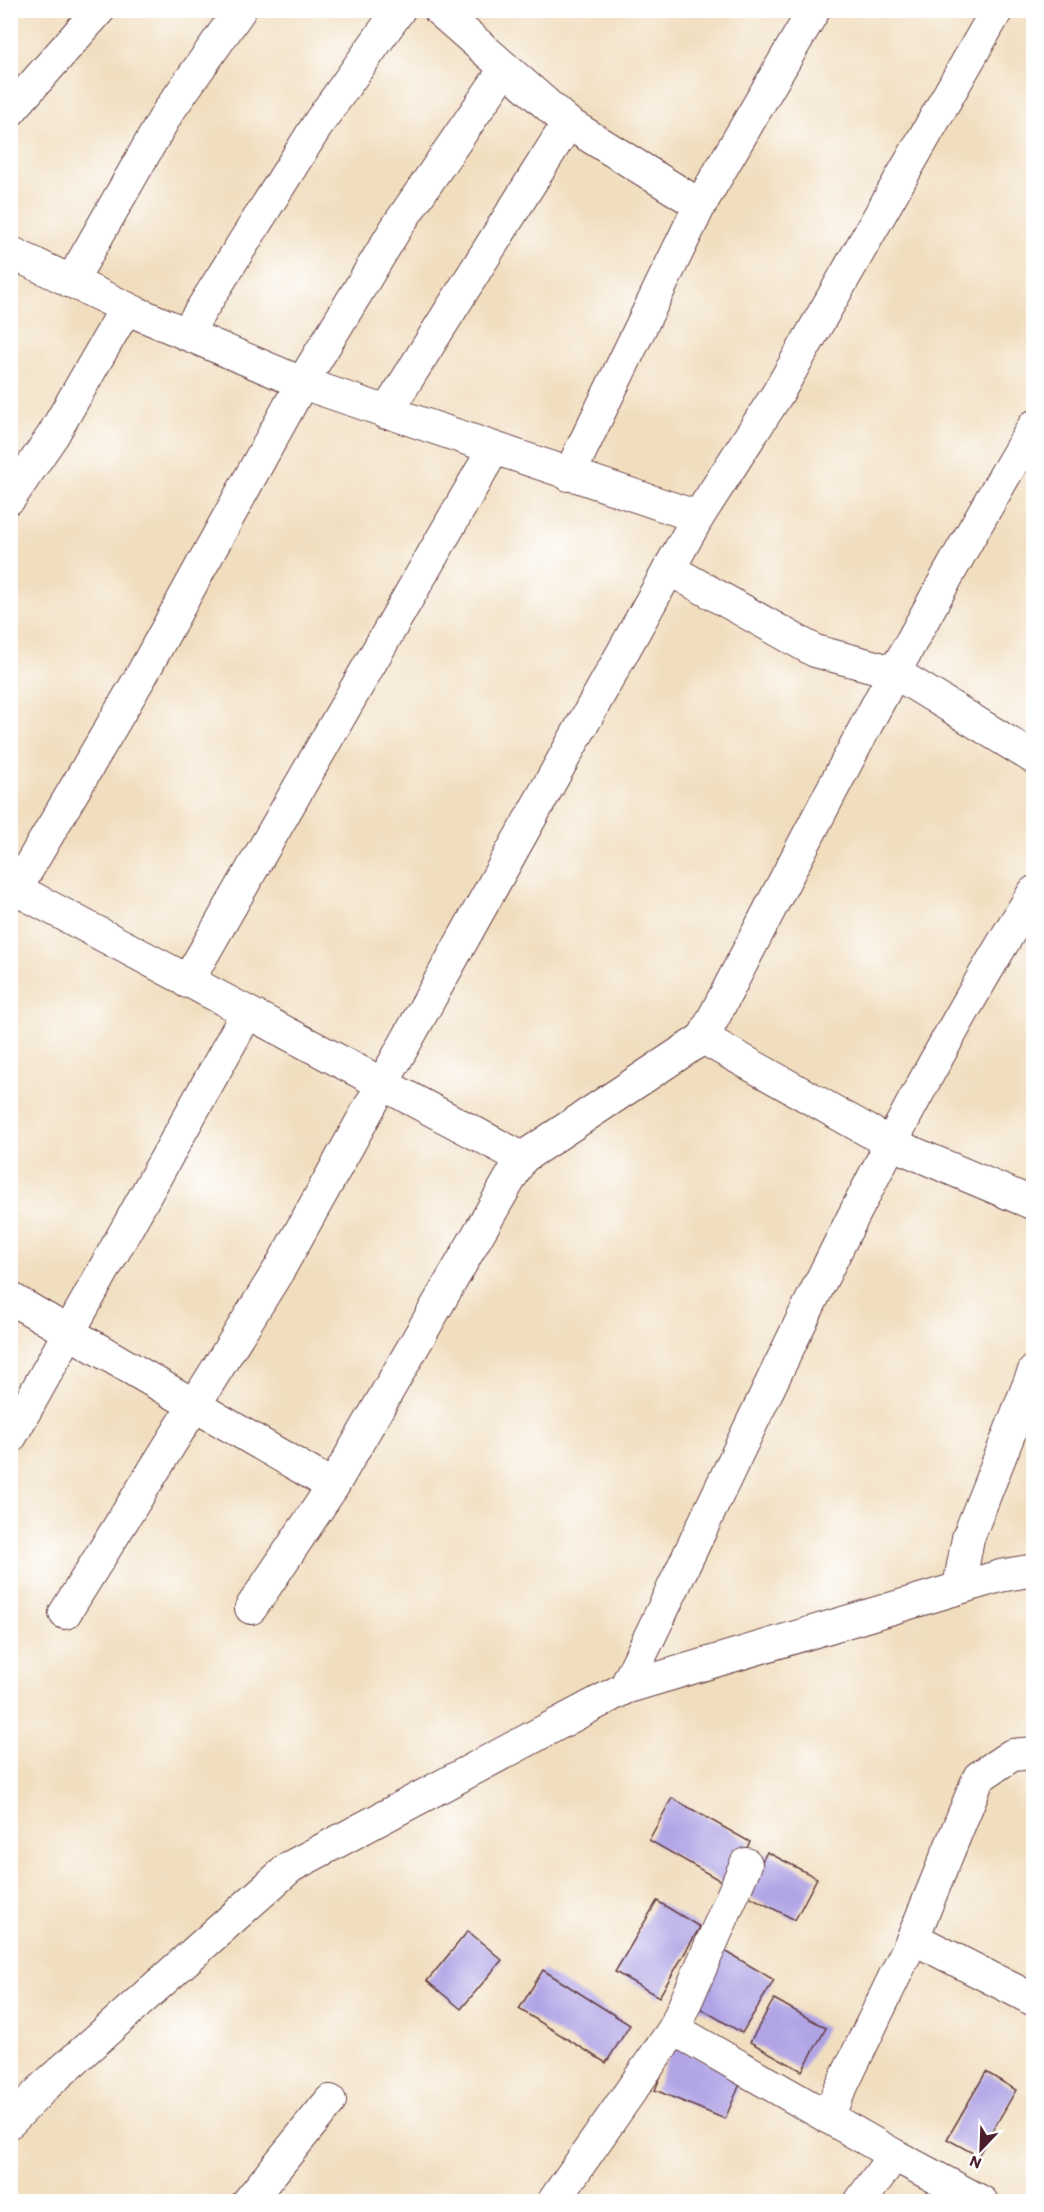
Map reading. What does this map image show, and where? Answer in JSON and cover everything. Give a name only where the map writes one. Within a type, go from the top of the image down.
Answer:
[{"type":"street","points":[[10,111],[99,10]]},
{"type":"street","points":[[71,282],[168,111],[240,10]]},
{"type":"street","points":[[186,334],[320,121],[399,10]]},
{"type":"street","points":[[439,10],[568,123],[700,205]]},
{"type":"street","points":[[569,474],[700,205],[814,10]]},
{"type":"street","points":[[65,1614],[280,1268],[698,517],[778,393],[997,10]]},
{"type":"street","points":[[505,69],[398,225],[302,383],[141,676],[13,888],[522,1158]]},
{"type":"street","points":[[386,413],[568,123]]},
{"type":"street","points":[[10,252],[126,308],[302,383],[494,450],[698,517]]},
{"type":"street","points":[[10,498],[53,435],[126,308]]},
{"type":"street","points":[[251,1608],[333,1486],[522,1158],[703,1038],[894,672],[976,522],[1034,426]]},
{"type":"street","points":[[187,982],[494,450]]},
{"type":"street","points":[[669,569],[815,651],[894,672],[1034,758]]},
{"type":"street","points":[[625,1688],[890,1143],[970,995],[1034,892]]},
{"type":"street","points":[[10,1438],[247,1013]]},
{"type":"street","points":[[703,1038],[890,1143],[1034,1204]]},
{"type":"street","points":[[10,1298],[333,1486]]},
{"type":"street","points":[[959,1587],[968,1538],[1034,1371]]},
{"type":"street","points":[[10,2122],[46,2085],[290,1867],[625,1688],[959,1587],[1034,1570]]},
{"type":"street","points":[[827,2117],[913,1938],[979,1777],[1012,1755],[1034,1753]]},
{"type":"street","points":[[553,2202],[674,2029],[746,1864]]},
{"type":"street","points":[[913,1938],[1034,2000]]},
{"type":"street","points":[[674,2029],[894,2155],[982,2202]]},
{"type":"street","points":[[248,2202],[330,2101]]},
{"type":"street","points":[[860,2202],[894,2155]]},
{"type":"building","points":[[672,1798],[750,1842],[726,1884],[649,1840]]},
{"type":"building","points":[[767,1852],[817,1878],[795,1920],[745,1894]]},
{"type":"building","points":[[657,1901],[700,1927],[659,1997],[615,1972]]},
{"type":"building","points":[[468,1931],[502,1960],[461,2009],[427,1981]]},
{"type":"building","points":[[720,1948],[774,1980],[742,2033],[688,2001]]},
{"type":"building","points":[[543,1970],[630,2025],[606,2063],[519,2009]]},
{"type":"building","points":[[774,1999],[826,2028],[802,2071],[750,2042]]},
{"type":"building","points":[[673,2047],[743,2077],[725,2119],[655,2090]]},
{"type":"building","points":[[986,2072],[1016,2090],[978,2156],[947,2139]]}]
